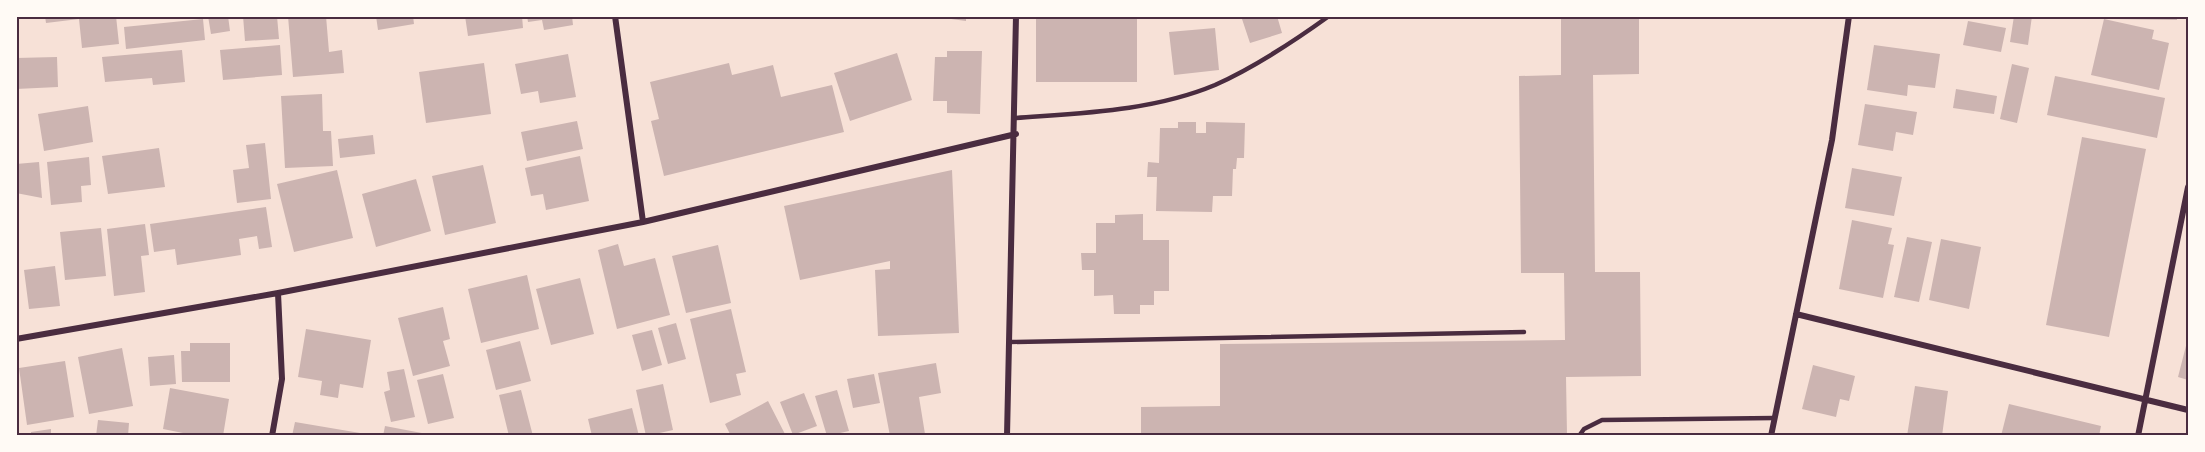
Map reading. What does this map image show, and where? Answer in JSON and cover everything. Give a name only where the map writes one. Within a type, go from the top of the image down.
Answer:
[{"type":"street","points":[[615,16],[643,222]]},
{"type":"street","points":[[1007,435],[1016,134],[1016,16]]},
{"type":"street","points":[[1771,435],[1832,140],[1849,16]]},
{"type":"street","points":[[16,339],[278,293],[643,222],[1016,134]]},
{"type":"street","points":[[2138,435],[2188,187]]},
{"type":"street","points":[[272,435],[282,380],[278,293]]},
{"type":"street","points":[[1796,314],[2188,410]]},
{"type":"lane","points":[[1016,118],[1123,108],[1213,85],[1256,64],[1329,16]]},
{"type":"lane","points":[[1010,342],[1524,332]]},
{"type":"lane","points":[[1579,435],[1584,429],[1602,420],[1774,418]]},
{"type":"building","points":[[45,16],[116,16],[119,44],[82,48],[79,19],[46,23]]},
{"type":"building","points":[[208,16],[228,16],[230,31],[211,34]]},
{"type":"building","points":[[243,16],[277,16],[279,39],[245,41]]},
{"type":"building","points":[[288,16],[326,16],[329,52],[342,50],[344,73],[293,77]]},
{"type":"building","points":[[376,16],[413,16],[414,24],[378,30]]},
{"type":"building","points":[[465,16],[522,16],[523,28],[468,36]]},
{"type":"building","points":[[527,16],[572,16],[573,25],[544,30],[542,20],[528,22]]},
{"type":"building","points":[[929,16],[966,16],[966,21]]},
{"type":"building","points":[[1036,16],[1137,16],[1137,82],[1036,82]]},
{"type":"building","points":[[1241,16],[1277,16],[1282,33],[1250,43]]},
{"type":"building","points":[[1561,16],[1639,16],[1639,74],[1593,75],[1595,272],[1640,272],[1641,376],[1566,377],[1567,435],[1141,436],[1141,407],[1220,406],[1220,344],[1565,340],[1564,273],[1521,273],[1519,76],[1561,75]]},
{"type":"building","points":[[2014,16],[2032,16],[2028,45],[2010,42]]},
{"type":"building","points":[[2113,16],[2177,16],[2177,20],[2113,19]]},
{"type":"building","points":[[203,19],[205,40],[126,49],[124,27]]},
{"type":"building","points":[[2104,19],[2154,30],[2152,39],[2169,43],[2159,90],[2091,75]]},
{"type":"building","points":[[1968,21],[2006,28],[2001,52],[1963,45]]},
{"type":"building","points":[[1215,28],[1219,70],[1174,75],[1169,32]]},
{"type":"building","points":[[280,45],[282,75],[223,80],[220,50]]},
{"type":"building","points":[[1874,45],[1940,54],[1935,88],[1908,85],[1907,96],[1867,90]]},
{"type":"building","points":[[182,50],[185,82],[153,85],[152,78],[105,82],[102,57]]},
{"type":"building","points":[[947,51],[982,51],[980,114],[947,113],[947,101],[933,101],[935,57],[947,57]]},
{"type":"building","points":[[897,53],[912,100],[850,121],[834,73]]},
{"type":"building","points":[[568,54],[576,97],[540,103],[538,91],[521,94],[515,64]]},
{"type":"building","points":[[57,57],[58,87],[16,89],[16,58]]},
{"type":"building","points":[[484,63],[491,114],[426,123],[419,72]]},
{"type":"building","points":[[729,63],[732,75],[773,65],[781,97],[832,85],[844,132],[664,176],[651,121],[659,119],[650,82]]},
{"type":"building","points":[[2012,64],[2029,68],[2017,123],[2000,119]]},
{"type":"building","points":[[2055,76],[2165,98],[2157,138],[2047,115]]},
{"type":"building","points":[[1956,89],[1997,96],[1994,114],[1953,108]]},
{"type":"building","points":[[322,94],[323,131],[331,131],[333,166],[285,168],[281,96]]},
{"type":"building","points":[[1865,104],[1917,112],[1913,135],[1896,132],[1893,151],[1858,145]]},
{"type":"building","points":[[88,106],[93,142],[44,151],[38,114]]},
{"type":"building","points":[[577,121],[583,149],[527,161],[521,132]]},
{"type":"building","points":[[1178,122],[1196,122],[1196,133],[1206,133],[1206,122],[1245,123],[1244,158],[1237,158],[1236,169],[1233,169],[1232,196],[1213,196],[1212,212],[1156,211],[1157,177],[1147,177],[1148,162],[1159,163],[1160,128],[1178,128]]},
{"type":"building","points":[[373,135],[375,154],[340,158],[338,139]]},
{"type":"building","points":[[2082,137],[2146,149],[2109,337],[2046,325]]},
{"type":"building","points":[[265,143],[271,199],[237,203],[233,170],[249,168],[246,145]]},
{"type":"building","points":[[159,148],[165,187],[108,194],[102,156]]},
{"type":"building","points":[[580,156],[589,201],[546,210],[543,194],[531,196],[525,168]]},
{"type":"building","points":[[89,157],[91,185],[81,186],[82,202],[51,205],[47,162]]},
{"type":"building","points":[[39,162],[42,198],[16,193],[16,164]]},
{"type":"building","points":[[483,165],[496,223],[445,235],[432,176]]},
{"type":"building","points":[[1852,168],[1902,177],[1894,216],[1845,208]]},
{"type":"building","points":[[337,170],[353,238],[294,252],[277,184]]},
{"type":"building","points":[[952,170],[959,333],[878,336],[875,270],[890,269],[890,261],[800,280],[784,206]]},
{"type":"building","points":[[416,179],[431,231],[376,247],[362,194]]},
{"type":"building","points":[[266,207],[272,247],[259,249],[257,236],[239,239],[241,255],[177,265],[175,249],[154,252],[150,224]]},
{"type":"building","points":[[1143,214],[1143,240],[1169,240],[1169,291],[1154,291],[1154,305],[1140,305],[1140,314],[1114,314],[1113,295],[1094,296],[1094,270],[1082,270],[1081,253],[1096,253],[1096,223],[1115,223],[1115,215]]},
{"type":"building","points":[[1852,220],[1892,228],[1888,244],[1894,245],[1883,298],[1839,289]]},
{"type":"building","points":[[145,224],[149,255],[141,256],[145,292],[114,296],[107,229]]},
{"type":"building","points":[[101,228],[106,276],[65,280],[60,232]]},
{"type":"building","points":[[1907,237],[1932,242],[1919,302],[1894,297]]},
{"type":"building","points":[[1941,239],[1981,247],[1969,309],[1929,300]]},
{"type":"building","points":[[618,244],[624,266],[655,258],[670,315],[617,329],[598,250]]},
{"type":"building","points":[[718,245],[731,303],[686,313],[672,256]]},
{"type":"building","points":[[55,266],[60,306],[29,309],[24,270]]},
{"type":"building","points":[[527,275],[539,329],[481,343],[468,289]]},
{"type":"building","points":[[580,278],[594,334],[551,345],[536,289]]},
{"type":"building","points":[[443,307],[450,339],[443,341],[450,366],[413,376],[398,318]]},
{"type":"building","points":[[731,309],[746,372],[736,374],[741,395],[710,403],[690,319]]},
{"type":"building","points":[[676,323],[686,359],[668,364],[658,328]]},
{"type":"building","points":[[306,329],[371,340],[363,388],[340,384],[338,398],[320,395],[322,381],[298,377]]},
{"type":"building","points":[[652,330],[662,365],[642,371],[632,335]]},
{"type":"building","points":[[2188,338],[2188,380],[2178,377]]},
{"type":"building","points":[[520,341],[531,381],[496,390],[486,350]]},
{"type":"building","points":[[190,343],[230,343],[230,382],[182,382],[181,351],[190,351]]},
{"type":"building","points":[[122,348],[133,406],[89,414],[78,357]]},
{"type":"building","points":[[174,355],[176,384],[150,386],[148,357]]},
{"type":"building","points":[[65,361],[74,417],[27,425],[19,368]]},
{"type":"building","points":[[936,363],[941,393],[919,397],[925,434],[890,436],[878,373]]},
{"type":"building","points":[[1813,365],[1855,376],[1849,401],[1840,399],[1836,417],[1802,409]]},
{"type":"building","points":[[404,369],[415,417],[391,422],[384,392],[390,390],[387,372]]},
{"type":"building","points":[[443,374],[454,418],[428,424],[417,380]]},
{"type":"building","points":[[874,374],[880,403],[853,408],[847,379]]},
{"type":"building","points":[[663,384],[673,430],[646,436],[636,390]]},
{"type":"building","points":[[1915,386],[1948,391],[1942,436],[1907,436]]},
{"type":"building","points":[[170,388],[229,399],[223,436],[198,436],[163,429]]},
{"type":"building","points":[[521,390],[533,436],[509,436],[499,395]]},
{"type":"building","points":[[837,390],[849,431],[827,436],[815,396]]},
{"type":"building","points":[[804,393],[817,426],[793,435],[780,402]]},
{"type":"building","points":[[768,401],[786,436],[731,436],[725,424]]},
{"type":"building","points":[[2009,404],[2101,426],[2099,436],[2001,436]]},
{"type":"building","points":[[632,408],[639,436],[592,436],[588,419]]},
{"type":"building","points":[[98,420],[129,423],[128,436],[96,436]]},
{"type":"building","points":[[295,422],[366,434],[366,436],[292,436]]},
{"type":"building","points":[[385,426],[427,434],[427,436],[383,436]]},
{"type":"building","points":[[51,429],[51,436],[31,436],[31,432]]}]
